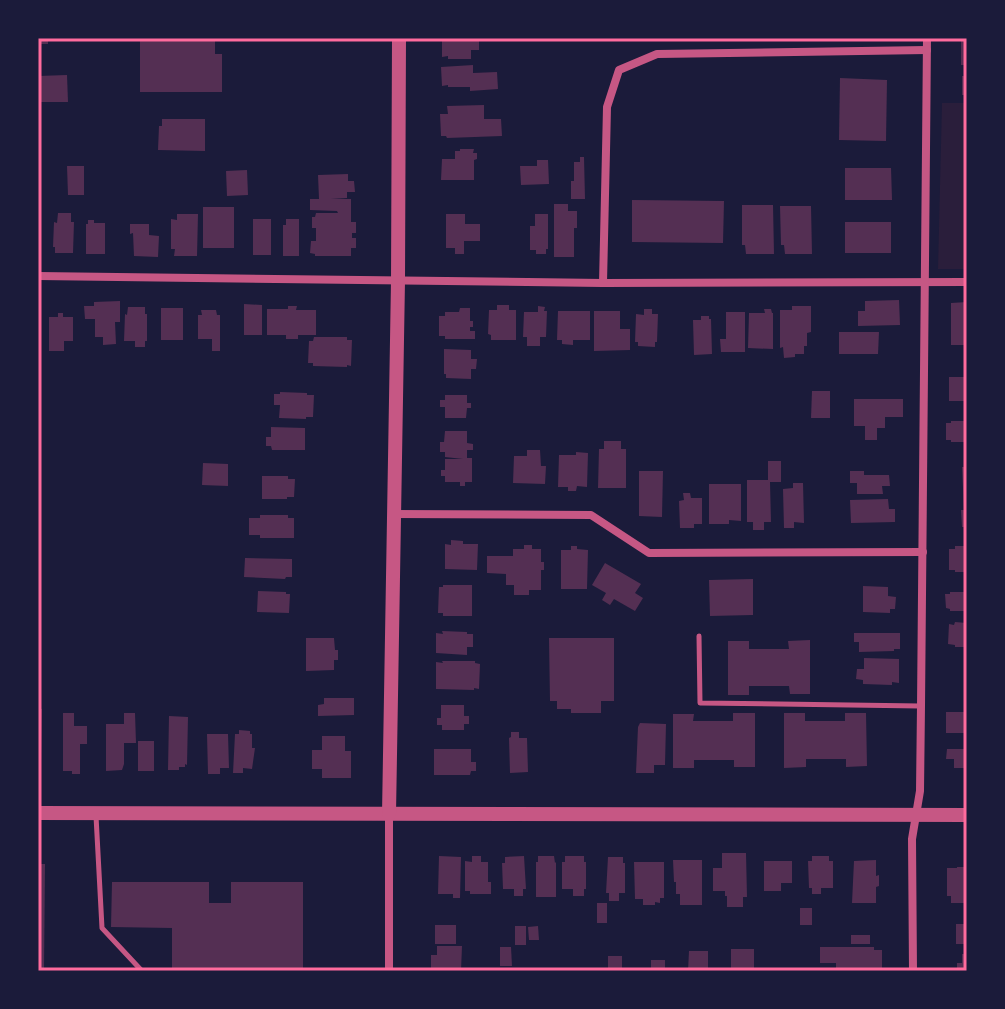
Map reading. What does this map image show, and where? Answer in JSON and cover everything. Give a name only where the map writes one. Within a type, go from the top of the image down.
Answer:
[{"type":"street","points":[[389,971],[399,38]]},
{"type":"street","points":[[913,971],[912,839],[920,791],[927,38]]},
{"type":"street","points":[[603,283],[607,107],[619,70],[657,54],[927,50]]},
{"type":"street","points":[[38,276],[603,283],[967,282]]},
{"type":"street","points":[[393,514],[591,515],[649,553],[923,552]]},
{"type":"street","points":[[38,813],[967,815]]},
{"type":"lane","points":[[699,636],[700,703],[921,706]]},
{"type":"lane","points":[[95,813],[102,928],[142,971]]},
{"type":"shaded area","points":[[942,103],[967,103],[967,269],[938,269]]},
{"type":"building","points":[[38,38],[48,38],[48,44],[38,44]]},
{"type":"building","points":[[140,38],[215,38],[215,54],[222,54],[222,92],[140,92]]},
{"type":"building","points":[[961,38],[967,38],[967,65],[961,65]]},
{"type":"building","points":[[479,39],[479,50],[471,50],[471,59],[442,57],[442,41]]},
{"type":"building","points":[[473,65],[473,73],[497,72],[498,89],[470,91],[470,87],[442,86],[441,67]]},
{"type":"building","points":[[67,75],[68,102],[38,102],[38,76]]},
{"type":"building","points":[[962,76],[967,76],[967,95],[962,95]]},
{"type":"building","points":[[840,78],[887,80],[886,141],[839,140]]},
{"type":"building","points":[[484,105],[484,119],[501,119],[502,136],[441,136],[440,114],[448,114],[447,106]]},
{"type":"building","points":[[162,119],[205,119],[205,151],[158,150]]},
{"type":"building","points":[[474,149],[473,153],[477,153],[474,180],[441,180],[442,159],[455,159],[455,151]]},
{"type":"building","points":[[580,157],[584,157],[585,199],[571,199],[574,162],[580,162]]},
{"type":"building","points":[[537,160],[548,160],[549,184],[521,185],[520,166],[537,166]]},
{"type":"building","points":[[67,166],[84,166],[84,195],[68,195]]},
{"type":"building","points":[[845,168],[891,168],[892,200],[845,200]]},
{"type":"building","points":[[247,170],[248,195],[227,196],[226,171]]},
{"type":"building","points":[[348,174],[348,181],[354,181],[355,192],[347,192],[347,198],[331,199],[351,199],[351,222],[356,222],[356,233],[352,233],[352,238],[356,238],[356,248],[351,248],[351,256],[315,256],[310,253],[311,241],[316,241],[312,217],[316,213],[338,213],[310,210],[310,199],[319,199],[318,175]]},
{"type":"building","points":[[632,200],[724,201],[723,243],[632,242]]},
{"type":"building","points":[[554,204],[568,204],[568,211],[577,211],[574,257],[554,257]]},
{"type":"building","points":[[742,205],[773,205],[774,254],[746,254],[745,245],[742,245]]},
{"type":"building","points":[[780,206],[811,206],[812,254],[785,254],[784,245],[781,245]]},
{"type":"building","points":[[203,207],[234,207],[234,248],[203,248]]},
{"type":"building","points":[[58,213],[71,213],[71,222],[74,222],[73,253],[55,253],[54,222],[57,223]]},
{"type":"building","points":[[177,214],[198,214],[197,256],[174,256],[175,249],[171,249],[171,219],[177,220]]},
{"type":"building","points":[[446,214],[465,214],[465,224],[480,224],[480,241],[464,241],[464,254],[455,254],[455,248],[446,248]]},
{"type":"building","points":[[535,214],[548,214],[546,254],[536,254],[536,250],[530,250],[530,226],[535,226]]},
{"type":"building","points":[[253,219],[271,219],[271,255],[253,255]]},
{"type":"building","points":[[286,219],[299,219],[299,256],[283,256],[283,225],[286,225]]},
{"type":"building","points":[[88,220],[105,223],[105,254],[86,254]]},
{"type":"building","points":[[845,222],[891,222],[891,253],[845,253]]},
{"type":"building","points":[[130,224],[149,224],[149,235],[159,236],[158,257],[134,256]]},
{"type":"building","points":[[899,300],[900,325],[858,326],[858,311],[865,311],[865,301]]},
{"type":"building","points":[[120,301],[120,322],[115,322],[116,344],[103,345],[103,337],[95,337],[95,319],[85,319],[84,306],[94,306],[94,302]]},
{"type":"building","points":[[967,302],[967,345],[951,345],[951,303]]},
{"type":"building","points":[[244,304],[262,305],[262,335],[244,335]]},
{"type":"building","points":[[497,305],[509,305],[509,310],[516,310],[516,340],[491,340],[488,334],[489,310],[497,310]]},
{"type":"building","points":[[288,306],[297,306],[296,310],[316,310],[316,335],[286,339],[286,335],[267,335],[267,309],[288,309]]},
{"type":"building","points":[[538,306],[545,307],[544,311],[547,311],[546,337],[540,337],[540,346],[527,346],[527,337],[523,337],[524,312],[538,312]]},
{"type":"building","points":[[792,306],[811,306],[811,332],[807,333],[804,354],[784,358],[783,347],[780,348],[780,310],[792,310]]},
{"type":"building","points":[[128,307],[145,307],[145,347],[135,347],[135,341],[124,341]]},
{"type":"building","points":[[161,308],[183,308],[183,340],[161,340]]},
{"type":"building","points":[[460,308],[470,308],[473,327],[470,331],[475,331],[475,339],[445,339],[445,336],[439,336],[439,316],[445,316],[445,312],[459,312]]},
{"type":"building","points":[[644,309],[652,309],[652,314],[658,314],[655,347],[638,346],[635,342],[636,314],[644,315]]},
{"type":"building","points":[[764,309],[771,309],[773,313],[773,349],[748,348],[749,313],[765,313]]},
{"type":"building","points":[[201,310],[216,310],[220,315],[220,351],[212,351],[212,339],[198,339],[198,315],[202,315]]},
{"type":"building","points":[[558,311],[590,311],[590,340],[573,340],[573,345],[557,340]]},
{"type":"building","points":[[594,311],[620,311],[620,329],[630,329],[630,350],[594,351]]},
{"type":"building","points":[[726,312],[745,312],[745,352],[721,352],[720,339],[726,339]]},
{"type":"building","points":[[58,313],[63,313],[63,317],[73,317],[73,341],[64,341],[64,351],[49,351],[49,317],[58,317]]},
{"type":"building","points":[[701,316],[711,319],[712,354],[694,355],[693,320],[701,320]]},
{"type":"building","points":[[839,332],[879,332],[878,354],[839,354]]},
{"type":"building","points":[[314,337],[347,337],[347,340],[352,340],[351,366],[313,366],[313,363],[308,363],[309,341],[313,341]]},
{"type":"building","points":[[444,349],[471,350],[471,359],[477,359],[476,369],[471,369],[471,379],[446,378]]},
{"type":"building","points":[[949,377],[967,377],[967,401],[949,401]]},
{"type":"building","points":[[812,391],[830,391],[830,418],[811,418]]},
{"type":"building","points":[[274,394],[314,395],[313,417],[279,418],[280,405],[274,405]]},
{"type":"building","points":[[445,395],[467,395],[471,408],[467,408],[466,418],[445,418],[445,407],[440,407],[440,400],[445,400]]},
{"type":"building","points":[[854,399],[903,399],[903,417],[885,417],[885,428],[877,428],[877,440],[865,440],[865,426],[854,426]]},
{"type":"building","points":[[967,421],[967,442],[946,440],[946,423]]},
{"type":"building","points":[[271,427],[305,428],[305,450],[272,450],[271,446],[266,446],[266,437],[271,437]]},
{"type":"building","points":[[445,431],[467,431],[467,443],[473,444],[473,450],[467,450],[467,458],[472,458],[472,482],[465,482],[465,486],[460,486],[460,482],[445,482],[445,476],[441,476],[441,470],[445,470],[445,459],[463,459],[445,457],[445,452],[440,452]]},
{"type":"building","points":[[604,441],[621,441],[621,449],[626,449],[626,488],[598,488],[599,449],[604,449]]},
{"type":"building","points":[[527,450],[540,450],[541,466],[546,466],[545,484],[513,483],[514,456],[527,456]]},
{"type":"building","points":[[576,452],[588,453],[587,487],[577,486],[576,491],[568,491],[568,487],[558,487],[559,455],[576,455]]},
{"type":"building","points":[[768,461],[781,461],[781,482],[770,482],[771,522],[764,522],[764,530],[753,530],[753,522],[747,522],[747,480],[768,480]]},
{"type":"building","points":[[203,463],[228,464],[228,486],[202,485]]},
{"type":"building","points":[[962,467],[967,467],[967,527],[962,527]]},
{"type":"building","points":[[639,471],[663,471],[662,517],[639,516]]},
{"type":"building","points":[[850,471],[864,471],[864,475],[889,475],[890,486],[882,486],[883,494],[857,494],[857,483],[850,483]]},
{"type":"building","points":[[262,476],[295,479],[294,497],[262,499]]},
{"type":"building","points":[[793,483],[803,483],[804,523],[794,522],[794,528],[784,528],[783,489],[793,488]]},
{"type":"building","points":[[709,484],[741,484],[741,521],[709,524]]},
{"type":"building","points":[[683,493],[690,493],[691,498],[702,498],[702,524],[694,524],[694,528],[680,528],[679,501],[684,500]]},
{"type":"building","points":[[888,499],[889,509],[895,509],[895,522],[851,523],[850,500]]},
{"type":"building","points":[[260,515],[288,515],[288,518],[294,518],[294,538],[249,535],[249,518],[260,518]]},
{"type":"building","points":[[451,540],[478,544],[477,570],[445,569],[445,544],[451,545]]},
{"type":"building","points":[[524,545],[541,549],[544,570],[541,570],[541,590],[529,590],[529,595],[514,595],[514,585],[506,585],[506,574],[487,573],[487,556],[513,556],[513,549],[524,549]]},
{"type":"building","points":[[571,546],[588,550],[587,589],[561,589],[561,550],[571,550]]},
{"type":"building","points":[[955,546],[967,546],[967,572],[949,570],[949,549],[955,549]]},
{"type":"building","points":[[245,558],[292,559],[292,577],[244,577]]},
{"type":"building","points":[[605,563],[641,584],[635,593],[643,598],[635,611],[614,599],[610,605],[602,600],[606,593],[592,585]]},
{"type":"building","points":[[753,579],[753,615],[710,616],[709,580]]},
{"type":"building","points":[[472,585],[472,616],[443,616],[443,613],[438,613],[439,587]]},
{"type":"building","points":[[863,586],[888,587],[888,596],[896,597],[895,609],[890,609],[890,613],[863,612]]},
{"type":"building","points":[[258,591],[290,594],[289,613],[257,612]]},
{"type":"building","points":[[967,592],[967,611],[950,611],[946,608],[945,594]]},
{"type":"building","points":[[955,622],[967,623],[967,647],[948,644],[949,624],[954,625]]},
{"type":"building","points":[[442,631],[473,634],[473,647],[467,647],[467,655],[436,653],[436,633],[443,634]]},
{"type":"building","points":[[854,633],[900,633],[900,649],[859,652],[859,642],[854,642]]},
{"type":"building","points":[[306,638],[334,638],[338,660],[334,660],[334,670],[306,671]]},
{"type":"building","points":[[549,638],[614,638],[614,701],[601,701],[601,713],[571,713],[571,709],[557,709],[557,701],[550,701]]},
{"type":"building","points":[[810,640],[810,694],[790,694],[789,686],[749,686],[749,695],[728,695],[728,641],[749,641],[749,649],[789,649],[788,641]]},
{"type":"building","points":[[864,658],[899,659],[899,683],[863,684],[863,680],[856,679],[857,669],[864,669]]},
{"type":"building","points":[[475,661],[480,664],[479,689],[436,689],[436,662]]},
{"type":"building","points":[[324,698],[354,698],[354,715],[318,716],[318,705],[324,704]]},
{"type":"building","points":[[441,705],[464,705],[464,716],[469,716],[469,724],[464,724],[464,730],[442,730],[442,725],[437,725],[437,718],[441,718]]},
{"type":"building","points":[[38,708],[42,709],[41,761],[38,761]]},
{"type":"building","points":[[946,712],[967,712],[967,733],[946,733]]},
{"type":"building","points":[[63,713],[74,713],[74,726],[87,726],[87,744],[80,744],[80,774],[63,771]]},
{"type":"building","points":[[124,713],[135,713],[136,743],[124,743],[122,770],[106,771],[106,724],[124,724]]},
{"type":"building","points":[[733,713],[755,713],[755,767],[734,767],[734,760],[694,760],[694,768],[673,768],[673,714],[694,714],[693,721],[733,721]]},
{"type":"building","points":[[784,713],[805,713],[805,721],[845,721],[845,713],[866,713],[867,766],[846,767],[846,759],[806,759],[806,767],[784,768]]},
{"type":"building","points":[[169,716],[188,717],[187,765],[179,767],[179,770],[168,770]]},
{"type":"building","points":[[640,723],[666,724],[665,765],[654,765],[654,773],[636,773]]},
{"type":"building","points":[[239,730],[250,731],[252,748],[255,748],[252,769],[243,768],[243,773],[233,773],[235,734],[239,734]]},
{"type":"building","points":[[511,732],[519,732],[519,738],[527,738],[528,772],[510,773]]},
{"type":"building","points":[[207,734],[228,734],[229,768],[220,768],[220,774],[208,774]]},
{"type":"building","points":[[322,736],[345,736],[345,751],[351,751],[351,778],[322,778],[322,769],[312,769],[312,750],[322,750]]},
{"type":"building","points":[[138,741],[154,741],[154,771],[138,771]]},
{"type":"building","points":[[434,749],[471,749],[471,762],[476,762],[476,771],[471,771],[470,775],[434,775]]},
{"type":"building","points":[[947,749],[967,749],[967,768],[954,768],[954,759],[946,759]]},
{"type":"building","points":[[722,853],[746,853],[747,897],[743,897],[743,907],[727,907],[725,891],[713,891],[713,868],[722,868]]},
{"type":"building","points":[[439,856],[461,857],[460,898],[453,898],[453,894],[438,894]]},
{"type":"building","points":[[472,856],[481,856],[481,862],[488,862],[491,894],[470,894],[470,891],[465,891],[465,861],[472,862]]},
{"type":"building","points":[[524,856],[526,889],[523,889],[523,896],[514,896],[514,889],[503,889],[502,863],[505,863],[505,857]]},
{"type":"building","points":[[538,856],[554,856],[556,897],[536,897]]},
{"type":"building","points":[[565,856],[584,856],[584,896],[573,896],[573,889],[562,889],[562,862],[565,862]]},
{"type":"building","points":[[812,856],[829,856],[829,861],[833,861],[833,888],[821,888],[821,894],[812,894],[812,888],[809,888],[808,861],[812,861]]},
{"type":"building","points":[[608,857],[623,857],[625,863],[625,893],[619,893],[619,901],[609,901],[609,893],[606,893]]},
{"type":"building","points":[[673,860],[702,860],[702,905],[680,905]]},
{"type":"building","points":[[876,860],[879,886],[876,887],[876,903],[852,903],[854,861]]},
{"type":"building","points":[[764,861],[792,861],[792,883],[781,883],[781,891],[764,891]]},
{"type":"building","points":[[634,862],[664,862],[664,898],[660,898],[660,903],[643,905],[643,899],[635,899]]},
{"type":"building","points":[[38,864],[45,864],[44,971],[38,971]]},
{"type":"building","points":[[967,867],[966,903],[951,903],[951,896],[947,896],[947,868]]},
{"type":"building","points":[[112,882],[209,882],[209,903],[231,903],[231,882],[303,882],[303,971],[172,971],[172,928],[111,927]]},
{"type":"building","points":[[597,903],[607,903],[607,923],[597,923]]},
{"type":"building","points":[[800,908],[812,908],[812,925],[800,925]]},
{"type":"building","points":[[956,924],[967,924],[967,944],[956,944]]},
{"type":"building","points":[[435,925],[456,925],[456,944],[435,944]]},
{"type":"building","points":[[515,926],[526,926],[526,945],[515,945]]},
{"type":"building","points":[[538,926],[539,940],[529,940],[528,927]]},
{"type":"building","points":[[851,935],[870,935],[870,944],[851,944]]},
{"type":"building","points":[[437,946],[462,946],[461,971],[431,970],[431,955],[437,955]]},
{"type":"building","points":[[500,947],[511,947],[512,966],[500,966]]},
{"type":"building","points":[[820,947],[874,947],[874,950],[882,950],[882,971],[836,971],[836,963],[820,963]]},
{"type":"building","points":[[731,949],[754,949],[754,971],[731,971]]},
{"type":"building","points":[[689,951],[708,951],[708,971],[688,971]]},
{"type":"building","points":[[962,954],[967,954],[967,971],[957,970],[957,963],[962,963]]},
{"type":"building","points":[[608,956],[622,956],[622,971],[608,971]]},
{"type":"building","points":[[651,960],[665,960],[665,971],[651,971]]}]
